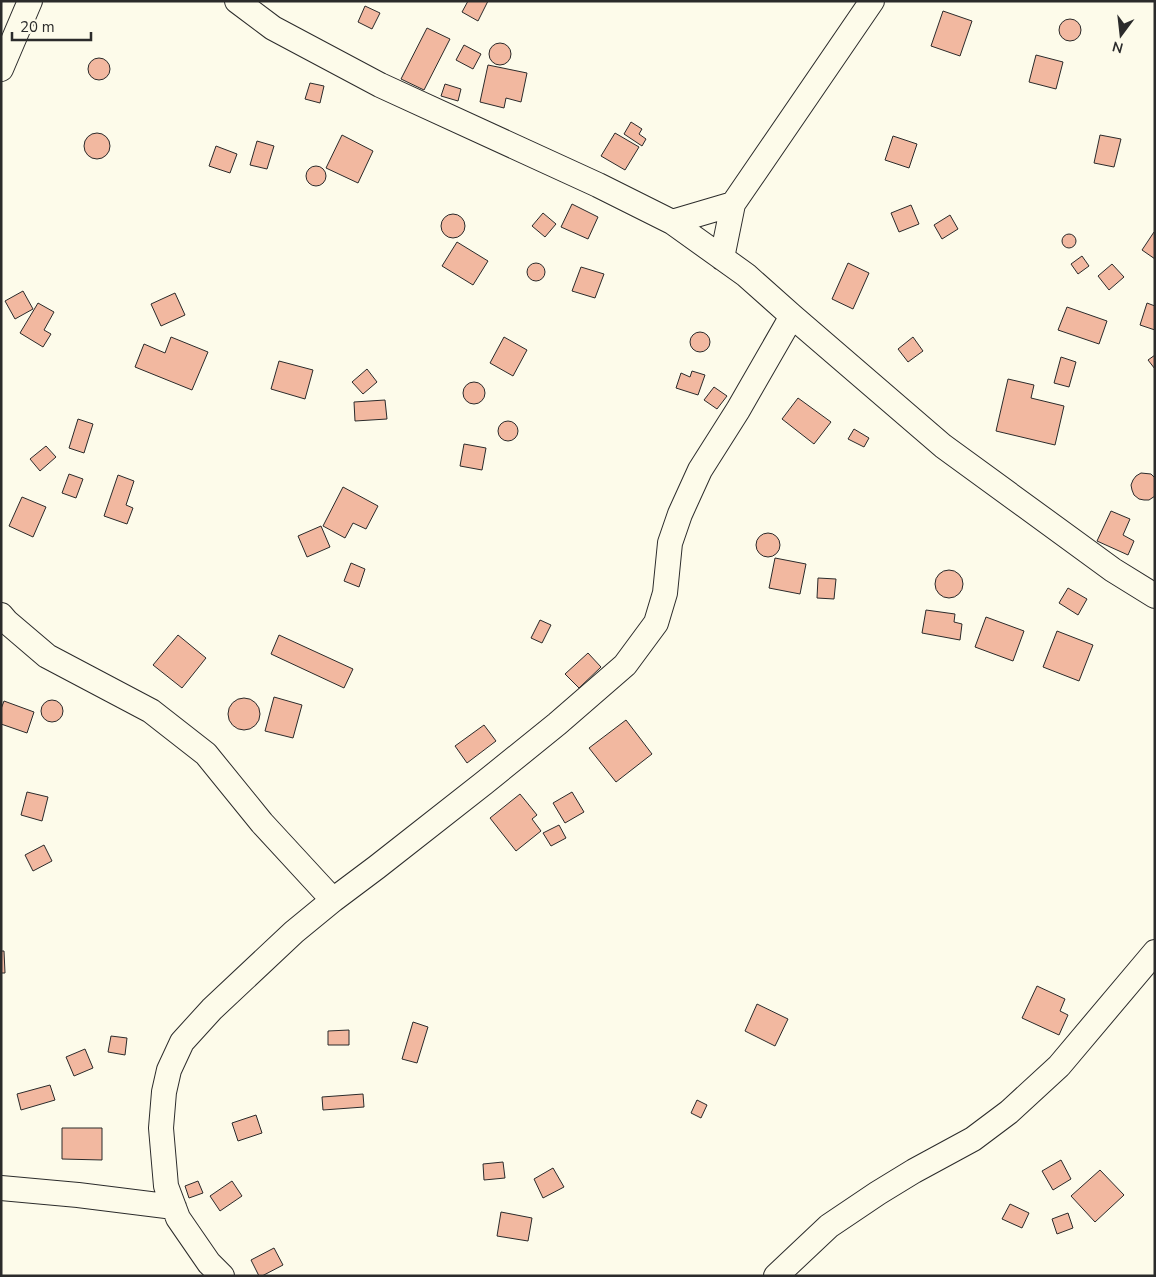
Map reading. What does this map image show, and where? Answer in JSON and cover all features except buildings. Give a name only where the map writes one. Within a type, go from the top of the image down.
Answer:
[{"type":"street","points":[[1,69],[30,1]]},
{"type":"street","points":[[237,1],[273,28],[380,85],[589,181],[672,222],[746,275],[943,446],[1113,570],[1155,596]]},
{"type":"street","points":[[722,258],[733,204],[872,1]]},
{"type":"street","points":[[672,222],[733,204]]},
{"type":"street","points":[[222,1276],[209,1263],[178,1218],[166,1186],[161,1128],[164,1092],[169,1070],[182,1042],[212,1009],[294,932],[332,900],[377,867],[557,724],[625,665],[656,623],[665,592],[670,544],[680,514],[700,470],[738,410],[792,316]]},
{"type":"street","points":[[1,615],[47,656],[151,711],[206,754],[262,823],[332,900]]},
{"type":"street","points":[[776,1276],[829,1226],[914,1171],[973,1139],[1009,1112],[1059,1066],[1155,952]]},
{"type":"street","points":[[1,1188],[174,1207]]}]
